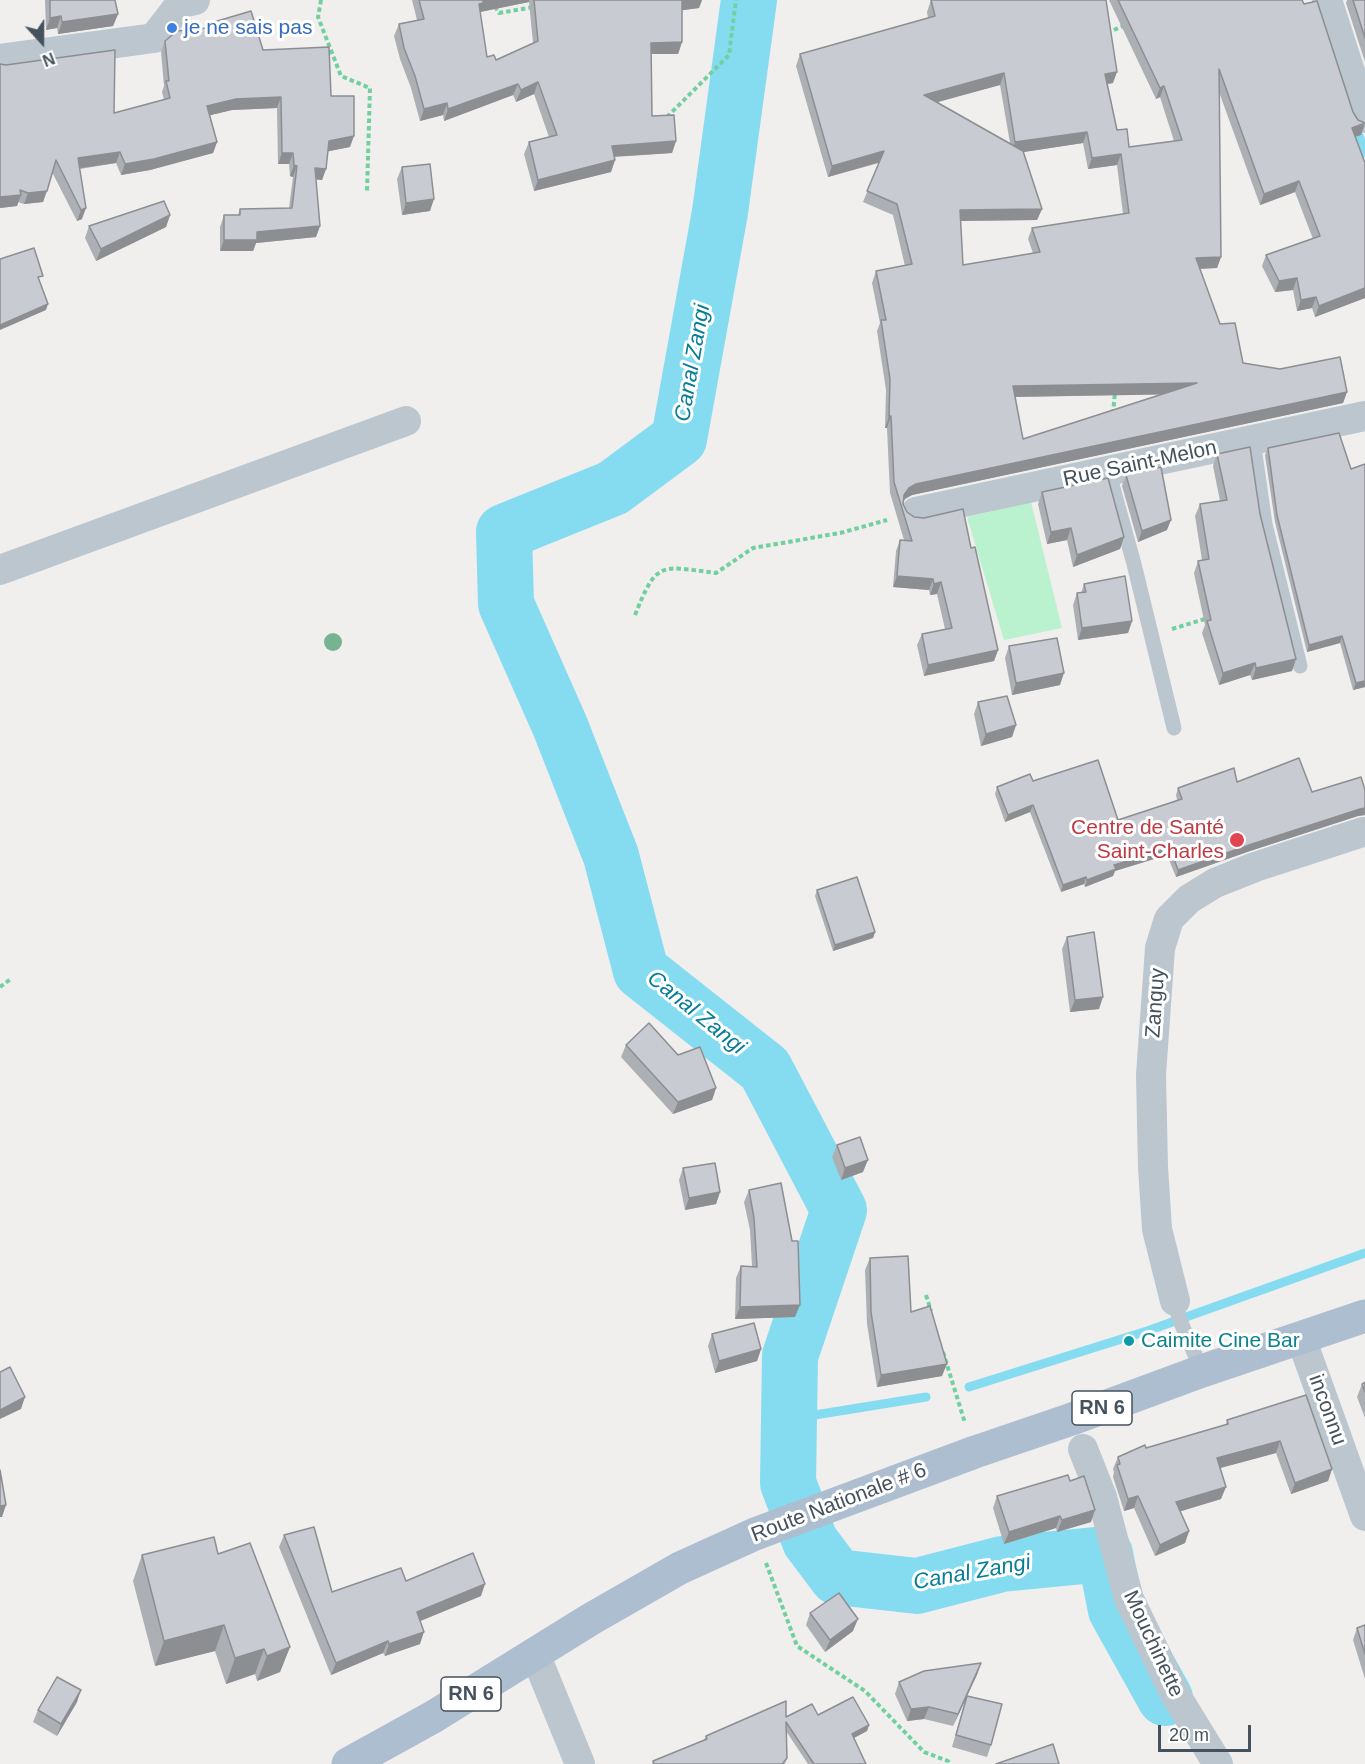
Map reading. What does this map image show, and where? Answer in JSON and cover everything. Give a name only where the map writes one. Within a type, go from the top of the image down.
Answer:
[{"type":"main road","name":"Route Nationale # 6","points":[[348,1764],[433,1717],[680,1568],[764,1530],[1202,1371],[1365,1316]]},
{"type":"street","points":[[1327,0],[1365,118]]},
{"type":"street","points":[[0,59],[154,38],[185,1]]},
{"type":"street","name":"Rue Saint-Melon","points":[[916,512],[1365,416]]},
{"type":"street","points":[[0,570],[406,422]]},
{"type":"street","name":"Zanguy","points":[[1178,1314],[1157,1229],[1153,1167],[1151,1075],[1160,948],[1169,919],[1189,899],[1215,883],[1255,867],[1363,832]]},
{"type":"street","name":"inconnu","points":[[1301,1338],[1365,1516]]},
{"type":"street","name":"Mouchinette","points":[[1083,1449],[1102,1497],[1129,1599],[1175,1694],[1218,1764]]},
{"type":"street","points":[[535,1654],[580,1764]]},
{"type":"lane","points":[[1253,440],[1265,524],[1300,666]]},
{"type":"lane","points":[[1108,470],[1174,728]]},
{"type":"lane","points":[[1178,1314],[1202,1371]]},
{"type":"path","points":[[321,0],[318,17],[341,76],[370,88],[367,192]]},
{"type":"path","points":[[491,0],[499,13],[540,5]]},
{"type":"path","points":[[658,120],[668,117],[729,55],[736,0]]},
{"type":"path","points":[[1102,36],[1131,22]]},
{"type":"path","points":[[1114,420],[1114,396],[1119,387]]},
{"type":"path","points":[[635,615],[645,589],[654,574],[672,567],[716,573],[753,548],[840,533],[916,512]]},
{"type":"path","points":[[1151,635],[1208,618]]},
{"type":"path","points":[[0,987],[12,978]]},
{"type":"path","points":[[926,1295],[933,1317]]},
{"type":"path","points":[[943,1352],[954,1386]]},
{"type":"path","points":[[764,1530],[797,1646],[865,1691],[919,1748],[948,1761],[949,1764]]},
{"type":"green space","points":[[1031,502],[1062,628],[1004,640],[967,517]]},
{"type":"building","points":[[50,0],[115,0],[118,14],[62,22],[61,16],[50,18]]},
{"type":"building","points":[[419,0],[488,0],[479,4],[487,57],[494,55],[496,60],[538,41],[534,0],[682,0],[682,42],[651,43],[652,116],[674,115],[676,141],[612,146],[615,160],[538,180],[529,142],[557,135],[538,82],[521,90],[518,84],[448,109],[447,103],[424,109],[404,48],[399,24],[424,19]]},
{"type":"building","points":[[931,0],[1106,0],[1117,72],[1105,74],[1117,130],[1127,129],[1129,147],[1182,140],[1164,86],[1160,88],[1118,0],[1302,0],[1304,4],[1317,1],[1353,112],[1358,120],[1365,123],[1352,128],[1365,163],[1365,288],[1319,306],[1316,297],[1301,300],[1297,278],[1279,281],[1266,255],[1320,236],[1299,181],[1264,194],[1219,69],[1221,257],[1196,258],[1220,324],[1235,323],[1243,363],[1280,369],[1340,357],[1347,392],[916,484],[909,488],[904,495],[903,504],[907,512],[914,517],[924,518],[963,509],[971,548],[975,547],[998,650],[928,665],[922,634],[952,628],[941,582],[934,584],[933,579],[897,576],[900,540],[912,541],[894,482],[891,416],[889,416],[890,379],[881,320],[886,320],[876,271],[912,264],[897,204],[867,191],[884,151],[832,166],[800,54],[935,16]],"holes":[[[1004,73],[1015,142],[1087,132],[1092,158],[1121,154],[1129,213],[1032,228],[1040,252],[963,265],[960,210],[1042,209],[1023,151],[924,95]],[[1197,383],[1023,439],[1013,386]]]},
{"type":"building","points":[[1353,0],[1365,0],[1365,38]]},
{"type":"building","points":[[251,11],[263,50],[329,47],[331,96],[354,96],[354,136],[329,141],[326,169],[315,168],[320,226],[257,232],[257,240],[224,240],[224,215],[240,215],[240,209],[292,208],[297,166],[294,165],[293,153],[282,153],[281,97],[236,99],[207,106],[217,142],[154,159],[125,164],[120,152],[78,158],[86,208],[81,210],[56,160],[47,191],[28,193],[20,190],[21,195],[0,197],[0,64],[115,50],[114,113],[170,98],[166,81],[169,81],[165,41],[177,31],[216,27],[214,22]]},
{"type":"building","points":[[430,164],[434,199],[406,203],[402,167]]},
{"type":"building","points":[[164,201],[170,215],[101,249],[89,226]]},
{"type":"building","points":[[34,248],[43,276],[38,277],[48,304],[0,325],[0,259]]},
{"type":"building","points":[[1339,433],[1351,469],[1365,464],[1365,681],[1356,683],[1342,636],[1309,645],[1277,515],[1268,448]]},
{"type":"building","points":[[1250,447],[1260,514],[1296,659],[1256,668],[1255,663],[1223,673],[1207,621],[1211,620],[1198,561],[1209,559],[1200,504],[1227,500],[1217,454]]},
{"type":"building","points":[[1161,467],[1171,520],[1142,531],[1126,475]]},
{"type":"building","points":[[1108,478],[1124,537],[1077,555],[1071,528],[1051,532],[1042,492]]},
{"type":"building","points":[[1125,576],[1132,621],[1082,628],[1077,593],[1086,592],[1084,584]]},
{"type":"building","points":[[1057,638],[1064,673],[1016,683],[1009,646]]},
{"type":"building","points":[[1007,696],[1016,725],[986,734],[978,702]]},
{"type":"building","points":[[1299,758],[1312,792],[1361,777],[1365,790],[1365,808],[1178,870],[1170,848],[1114,865],[1116,869],[1087,880],[1086,877],[1063,885],[1033,805],[1008,815],[997,787],[1030,774],[1033,781],[1098,760],[1118,820],[1182,799],[1178,788],[1234,768],[1237,782]]},
{"type":"building","points":[[857,877],[875,932],[835,945],[817,890]]},
{"type":"building","points":[[1094,932],[1103,997],[1075,1000],[1067,937]]},
{"type":"building","points":[[649,1023],[678,1055],[700,1047],[716,1088],[678,1102],[626,1045]]},
{"type":"building","points":[[860,1137],[868,1160],[845,1168],[837,1145]]},
{"type":"building","points":[[715,1163],[720,1192],[689,1198],[683,1168]]},
{"type":"building","points":[[781,1183],[792,1241],[798,1241],[800,1305],[740,1307],[741,1266],[757,1267],[754,1218],[749,1190]]},
{"type":"building","points":[[908,1256],[911,1312],[930,1306],[947,1364],[881,1375],[871,1312],[870,1258]]},
{"type":"building","points":[[754,1323],[761,1349],[719,1361],[712,1334]]},
{"type":"building","points":[[10,1367],[25,1397],[0,1410],[0,1372]]},
{"type":"building","points":[[1306,1395],[1332,1469],[1295,1483],[1280,1441],[1217,1458],[1226,1487],[1176,1502],[1189,1531],[1160,1545],[1138,1496],[1128,1499],[1117,1465],[1120,1464],[1118,1457],[1145,1445],[1146,1448],[1228,1424],[1227,1420]]},
{"type":"building","points":[[0,1470],[6,1505],[0,1506]]},
{"type":"building","points":[[1068,1475],[1070,1481],[1084,1476],[1095,1510],[1062,1520],[1060,1516],[1009,1532],[997,1496]]},
{"type":"building","points":[[314,1527],[332,1592],[401,1568],[406,1581],[473,1553],[485,1584],[417,1612],[424,1632],[389,1644],[388,1641],[336,1663],[284,1535]]},
{"type":"building","points":[[214,1537],[218,1554],[250,1543],[290,1647],[267,1656],[264,1649],[235,1658],[224,1625],[164,1641],[142,1555]]},
{"type":"building","points":[[839,1593],[858,1619],[830,1640],[810,1613]]},
{"type":"building","points":[[1365,1625],[1365,1654],[1357,1628]]},
{"type":"building","points":[[981,1663],[958,1714],[929,1707],[911,1709],[899,1682],[924,1671]]},
{"type":"building","points":[[57,1677],[81,1690],[61,1724],[38,1710]]},
{"type":"building","points":[[967,1696],[1002,1704],[991,1745],[956,1735]]},
{"type":"building","points":[[853,1697],[869,1725],[852,1734],[866,1764],[814,1764],[786,1722],[787,1758],[782,1764],[654,1764],[653,1761],[707,1739],[706,1736],[786,1701],[786,1717],[812,1704],[818,1715]]},
{"type":"building","points":[[1053,1744],[1059,1764],[996,1764]]},
{"type":"waterway","name":"Canal Zangi","points":[[749,0],[720,212],[679,439],[613,488],[504,532],[506,604],[560,726],[611,856],[641,971],[765,1069],[839,1210],[790,1356],[788,1483],[810,1541],[837,1577],[917,1586],[1002,1564],[1105,1554],[1116,1610],[1165,1698]]},
{"type":"waterway","points":[[1355,124],[1365,153]]},
{"type":"waterway","points":[[969,1387],[1147,1331],[1365,1253]]},
{"type":"waterway","points":[[790,1419],[926,1397]]},
{"type":"place","name":"je ne sais pas","points":[[172,28]]},
{"type":"place","name":"Centre de Santé Saint-Charles","points":[[1237,840]]},
{"type":"place","name":"Caimite Cine Bar","points":[[1129,1341]]}]
